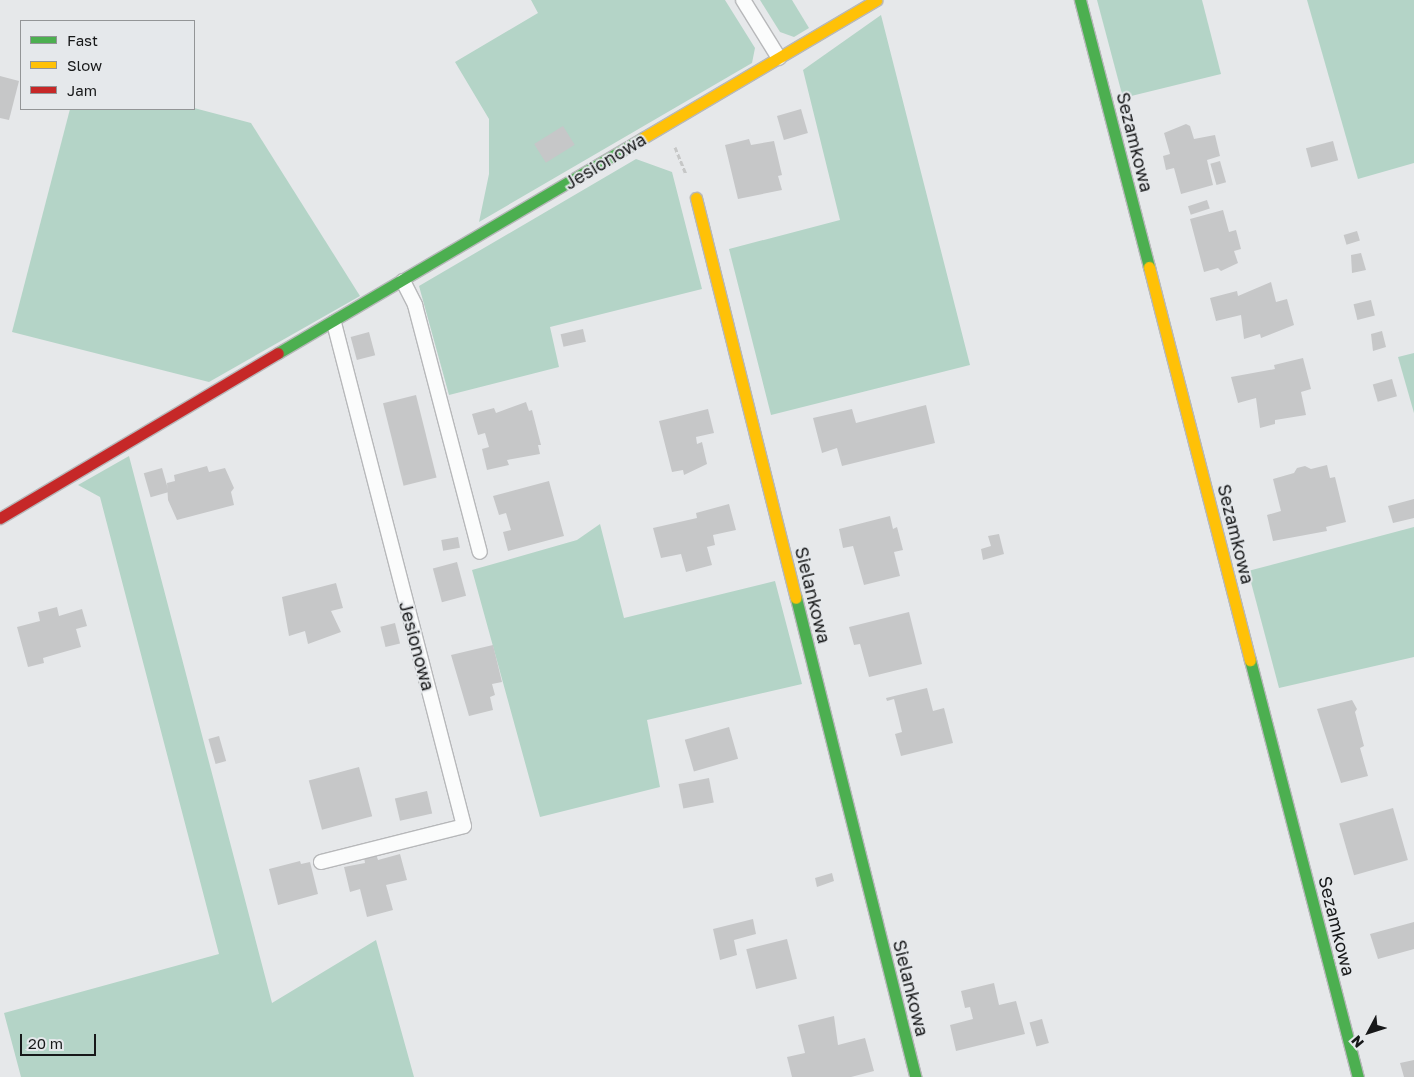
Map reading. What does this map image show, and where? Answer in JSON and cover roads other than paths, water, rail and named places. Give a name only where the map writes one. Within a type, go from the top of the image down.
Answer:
[{"type":"street","name":"Jesionowa","points":[[0,518],[876,0]]},
{"type":"street","name":"Sezamkowa","points":[[1080,0],[1358,1077]]},
{"type":"street","name":"Sielankowa","points":[[696,198],[915,1077]]},
{"type":"lane","points":[[744,0],[779,58]]},
{"type":"lane","points":[[403,281],[415,305],[480,552]]},
{"type":"lane","name":"Jesionowa","points":[[321,862],[464,826],[334,322]]}]
